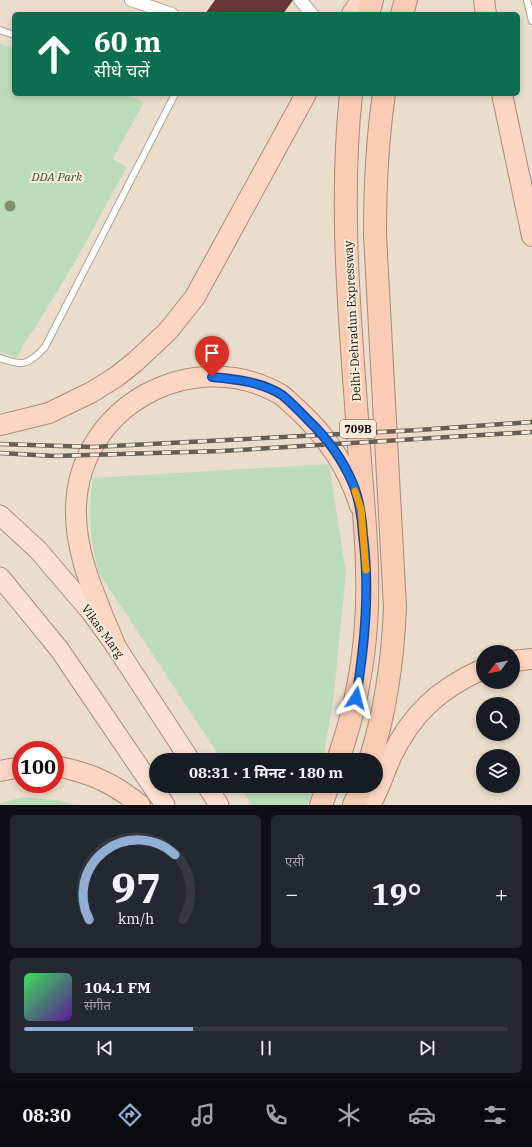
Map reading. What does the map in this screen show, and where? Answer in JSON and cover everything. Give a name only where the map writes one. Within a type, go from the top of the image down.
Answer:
[{"type":"highway","points":[[353,12],[361,0]]},
{"type":"highway","points":[[369,12],[372,0]]},
{"type":"highway","points":[[403,12],[406,0]]},
{"type":"highway","points":[[484,0],[486,12]]},
{"type":"highway","points":[[0,425],[49,413],[92,392],[130,366],[168,331],[195,297],[305,96]]},
{"type":"highway","name":"Delhi-Dehradun Expressway","points":[[340,753],[354,712],[366,626],[366,563],[347,258],[346,151],[350,96]]},
{"type":"highway","name":"709B","points":[[372,753],[383,714],[389,682],[394,648],[395,607],[375,235],[376,175],[384,96]]},
{"type":"highway","points":[[502,96],[532,236]]},
{"type":"highway","points":[[115,645],[82,558],[76,528],[77,485],[83,466],[95,441],[106,426],[122,411],[142,396],[161,386],[186,379],[212,377],[237,379],[256,384],[281,395],[315,426],[341,461],[353,485],[361,509],[366,563]]},
{"type":"highway","points":[[520,660],[532,659]]},
{"type":"highway","points":[[370,805],[379,791],[402,735],[416,716],[438,694],[463,678],[476,672]]},
{"type":"highway","points":[[64,768],[79,770],[103,779],[125,792],[140,805]]},
{"type":"highway","points":[[0,771],[12,769]]},
{"type":"highway","points":[[321,805],[325,793]]},
{"type":"highway","points":[[354,805],[359,793]]},
{"type":"main road","name":"Vikas Marg","points":[[0,516],[38,550],[91,612],[115,645],[185,753]]},
{"type":"main road","points":[[0,577],[59,649],[165,805]]},
{"type":"main road","points":[[211,793],[219,805]]},
{"type":"street","points":[[131,0],[166,12]]},
{"type":"street","points":[[300,0],[310,12]]},
{"type":"lane","points":[[527,0],[532,21]]},
{"type":"lane","points":[[0,30],[12,34]]},
{"type":"lane","points":[[0,358],[17,364],[23,364],[38,355],[45,347],[174,96]]},
{"type":"green space","name":"DDA Park","points":[[0,43],[12,48],[12,96],[128,96],[144,102],[113,159],[127,167],[72,267],[16,358],[0,352]]},
{"type":"green space","points":[[329,464],[346,573],[334,694],[324,753],[217,753],[99,573],[92,538],[90,514],[93,478]]},
{"type":"green space","points":[[244,793],[312,793],[307,805],[252,805]]},
{"type":"green space","points":[[24,797],[56,800],[75,805],[0,805],[0,803]]},
{"type":"building","points":[[215,0],[293,0],[284,12],[206,12]]},
{"type":"railway","points":[[0,444],[93,447],[419,430],[532,422]]},
{"type":"railway","points":[[0,453],[54,456],[222,451],[532,432]]},
{"type":"slow traffic","points":[[355,491],[361,509],[366,570]]},
{"type":"route","points":[[212,377],[237,379],[256,384],[281,395],[315,426],[327,441],[341,461],[353,485],[361,509],[366,563],[366,626],[356,698]]}]
